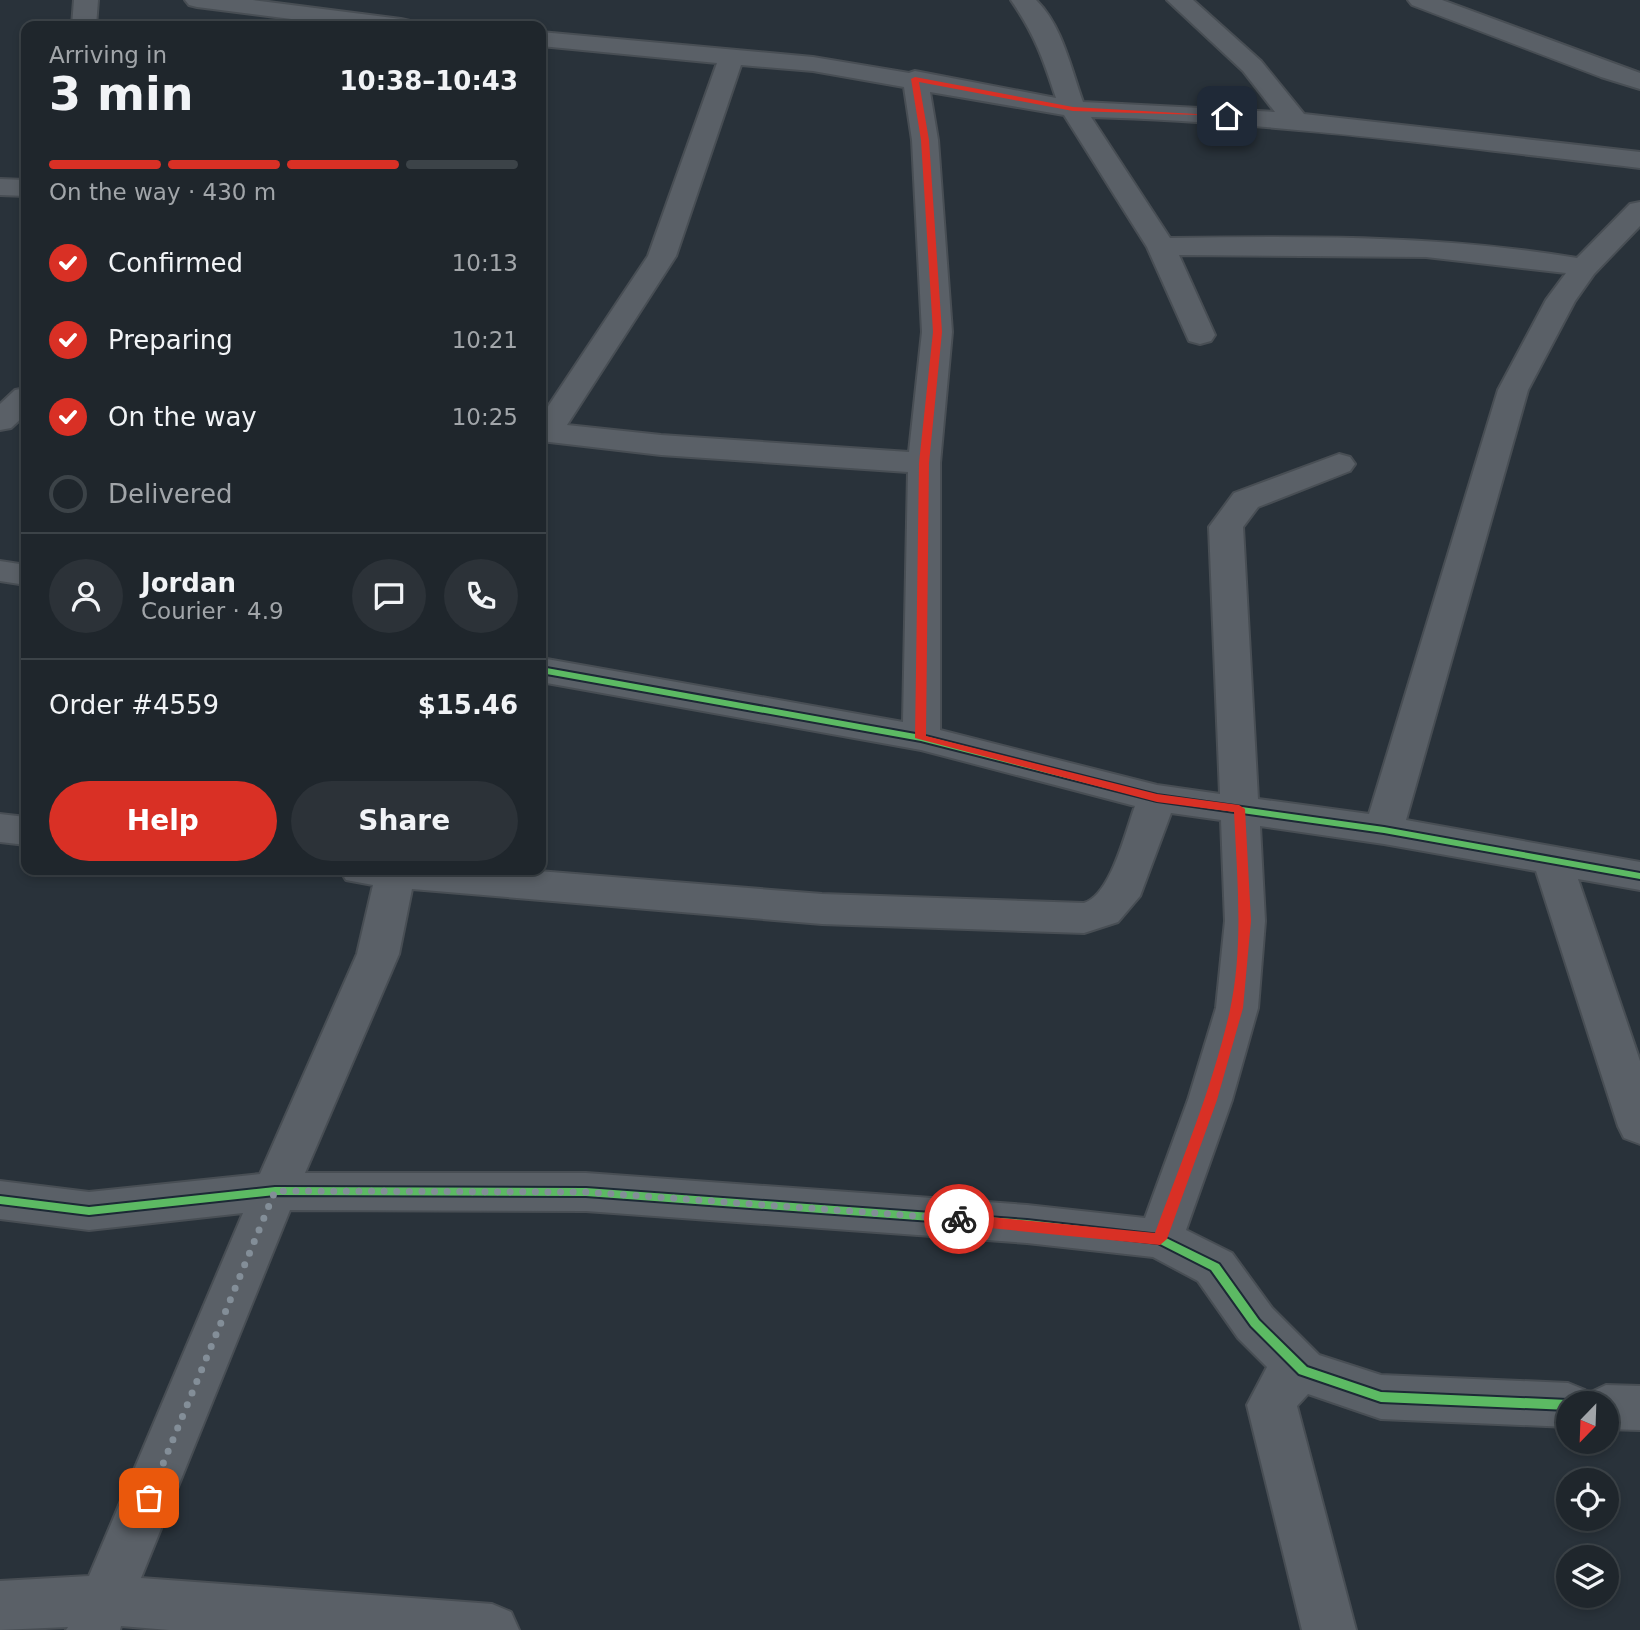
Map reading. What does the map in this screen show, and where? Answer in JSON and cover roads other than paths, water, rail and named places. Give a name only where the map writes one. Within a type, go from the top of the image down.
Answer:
[{"type":"street","points":[[84,21],[86,0]]},
{"type":"street","points":[[197,0],[362,21]]},
{"type":"street","points":[[1023,0],[1034,11],[1048,39],[1073,109],[1161,247],[1200,335]]},
{"type":"street","points":[[1179,0],[1252,66],[1296,121]]},
{"type":"street","points":[[1420,0],[1611,72],[1640,80]]},
{"type":"street","points":[[546,39],[732,55],[915,79],[1073,109],[1181,112],[1296,121],[1640,160]]},
{"type":"street","points":[[546,428],[662,256],[732,55]]},
{"type":"street","points":[[915,79],[925,140],[937,332],[924,463],[921,738]]},
{"type":"street","points":[[0,187],[21,188]]},
{"type":"street","points":[[1384,830],[1513,390],[1562,300],[1584,268],[1640,210]]},
{"type":"street","points":[[1161,247],[1363,244],[1459,248],[1584,268]]},
{"type":"street","points":[[0,421],[21,402]]},
{"type":"street","points":[[546,432],[661,445],[924,463]]},
{"type":"street","points":[[1160,1239],[1210,1100],[1237,1008],[1245,921],[1226,527],[1246,500],[1339,464]]},
{"type":"street","points":[[0,571],[21,574]]},
{"type":"street","points":[[546,671],[921,738],[1157,798],[1384,830],[1640,876]]},
{"type":"street","points":[[430,875],[822,909],[1084,918],[1104,912],[1126,886],[1157,798]]},
{"type":"street","points":[[0,828],[21,830]]},
{"type":"street","points":[[1552,862],[1640,1126]]},
{"type":"street","points":[[100,1615],[275,1191],[378,954],[384,875]]},
{"type":"street","points":[[0,1200],[89,1211],[275,1191],[586,1192],[1027,1224],[1160,1239],[1215,1267],[1255,1323],[1303,1371],[1381,1397],[1556,1404]]},
{"type":"street","points":[[1303,1371],[1284,1384],[1272,1405],[1329,1630]]},
{"type":"street","points":[[1619,1407],[1640,1408]]},
{"type":"street","points":[[0,1606],[100,1615],[492,1630]]}]
